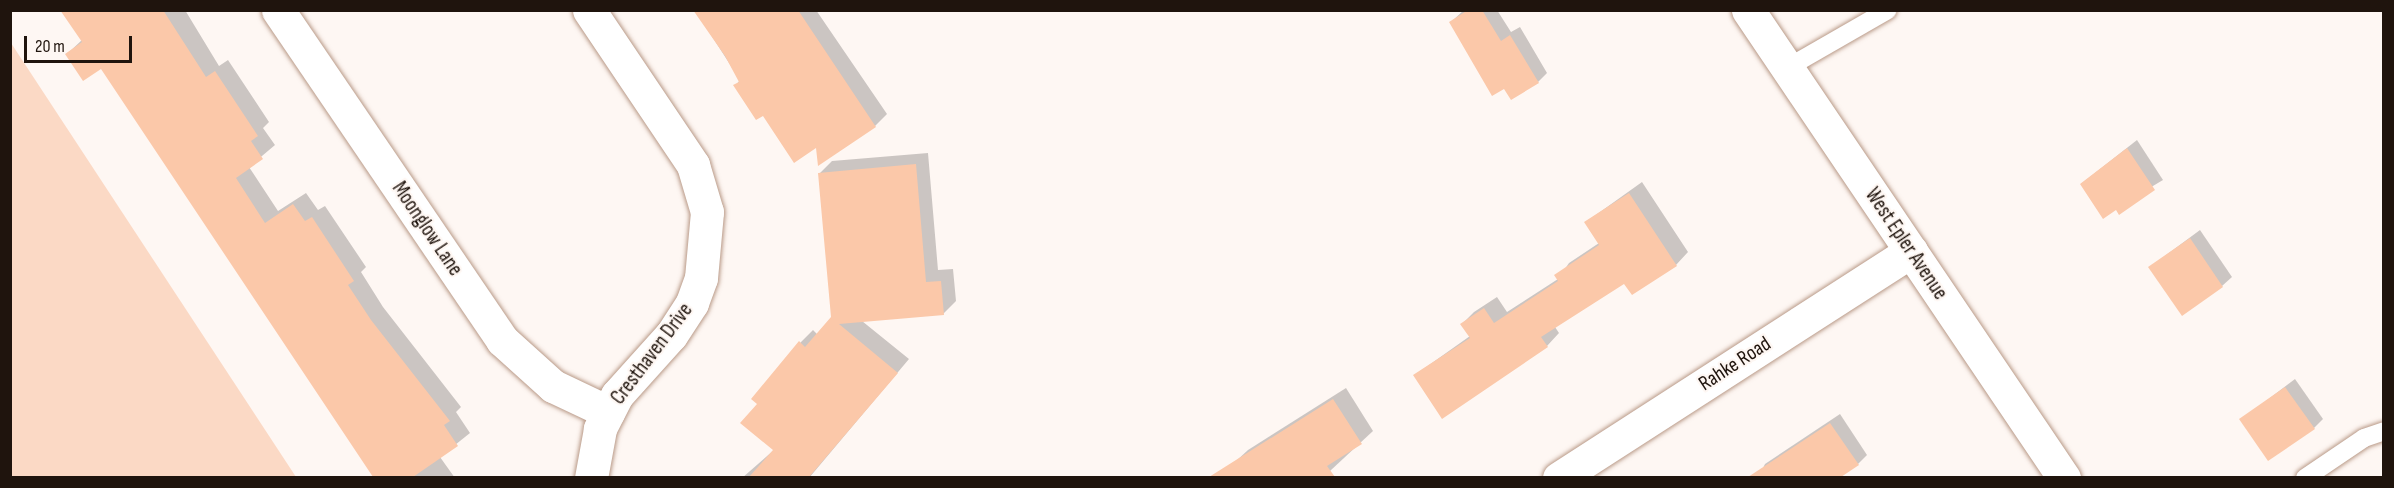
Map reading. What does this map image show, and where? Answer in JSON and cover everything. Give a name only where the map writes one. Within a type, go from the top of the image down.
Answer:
[{"type":"street","name":"Moonglow Lane","points":[[278,10],[502,340],[553,386],[608,412]]},
{"type":"street","name":"Cresthaven Drive","points":[[589,10],[693,165],[707,212],[701,278],[692,303],[671,335],[628,378],[608,412],[591,477]]},
{"type":"street","name":"West Epler Avenue","points":[[1748,10],[2064,477]]},
{"type":"street","name":"Rahke Road","points":[[1559,477],[1911,251]]},
{"type":"lane","points":[[1787,68],[1888,10]]},
{"type":"lane","points":[[2305,477],[2364,438],[2384,432]]},
{"type":"shaded area","points":[[11,43],[296,477],[11,477]]},
{"type":"building","points":[[60,10],[163,10],[206,77],[215,71],[258,136],[251,141],[263,159],[236,178],[265,223],[293,204],[305,221],[312,217],[354,281],[348,285],[371,320],[450,421],[444,425],[458,446],[413,477],[373,477],[101,69],[83,81],[65,54],[82,42]]},
{"type":"building","points":[[693,10],[798,10],[876,127],[818,166],[816,148],[794,163],[763,116],[756,120],[733,85],[739,82],[725,56]]},
{"type":"building","points":[[1468,10],[1482,10],[1501,41],[1510,35],[1539,83],[1511,100],[1504,89],[1492,96],[1449,22]]},
{"type":"building","points":[[2127,148],[2155,190],[2119,215],[2116,210],[2103,219],[2080,184]]},
{"type":"building","points":[[916,164],[926,282],[941,281],[944,315],[839,324],[898,373],[809,477],[749,477],[773,450],[740,423],[757,404],[751,399],[799,341],[805,347],[831,317],[818,173]]},
{"type":"building","points":[[1629,193],[1677,266],[1632,295],[1624,284],[1541,337],[1548,347],[1442,419],[1413,375],[1470,338],[1460,324],[1484,308],[1494,323],[1558,281],[1554,275],[1599,245],[1584,222]]},
{"type":"building","points":[[2190,238],[2223,287],[2182,316],[2148,267]]},
{"type":"building","points":[[2285,387],[2315,429],[2268,461],[2239,419]]},
{"type":"building","points":[[1333,399],[1362,444],[1327,466],[1335,477],[1209,477]]},
{"type":"building","points":[[1830,423],[1859,465],[1841,477],[1748,477]]}]
